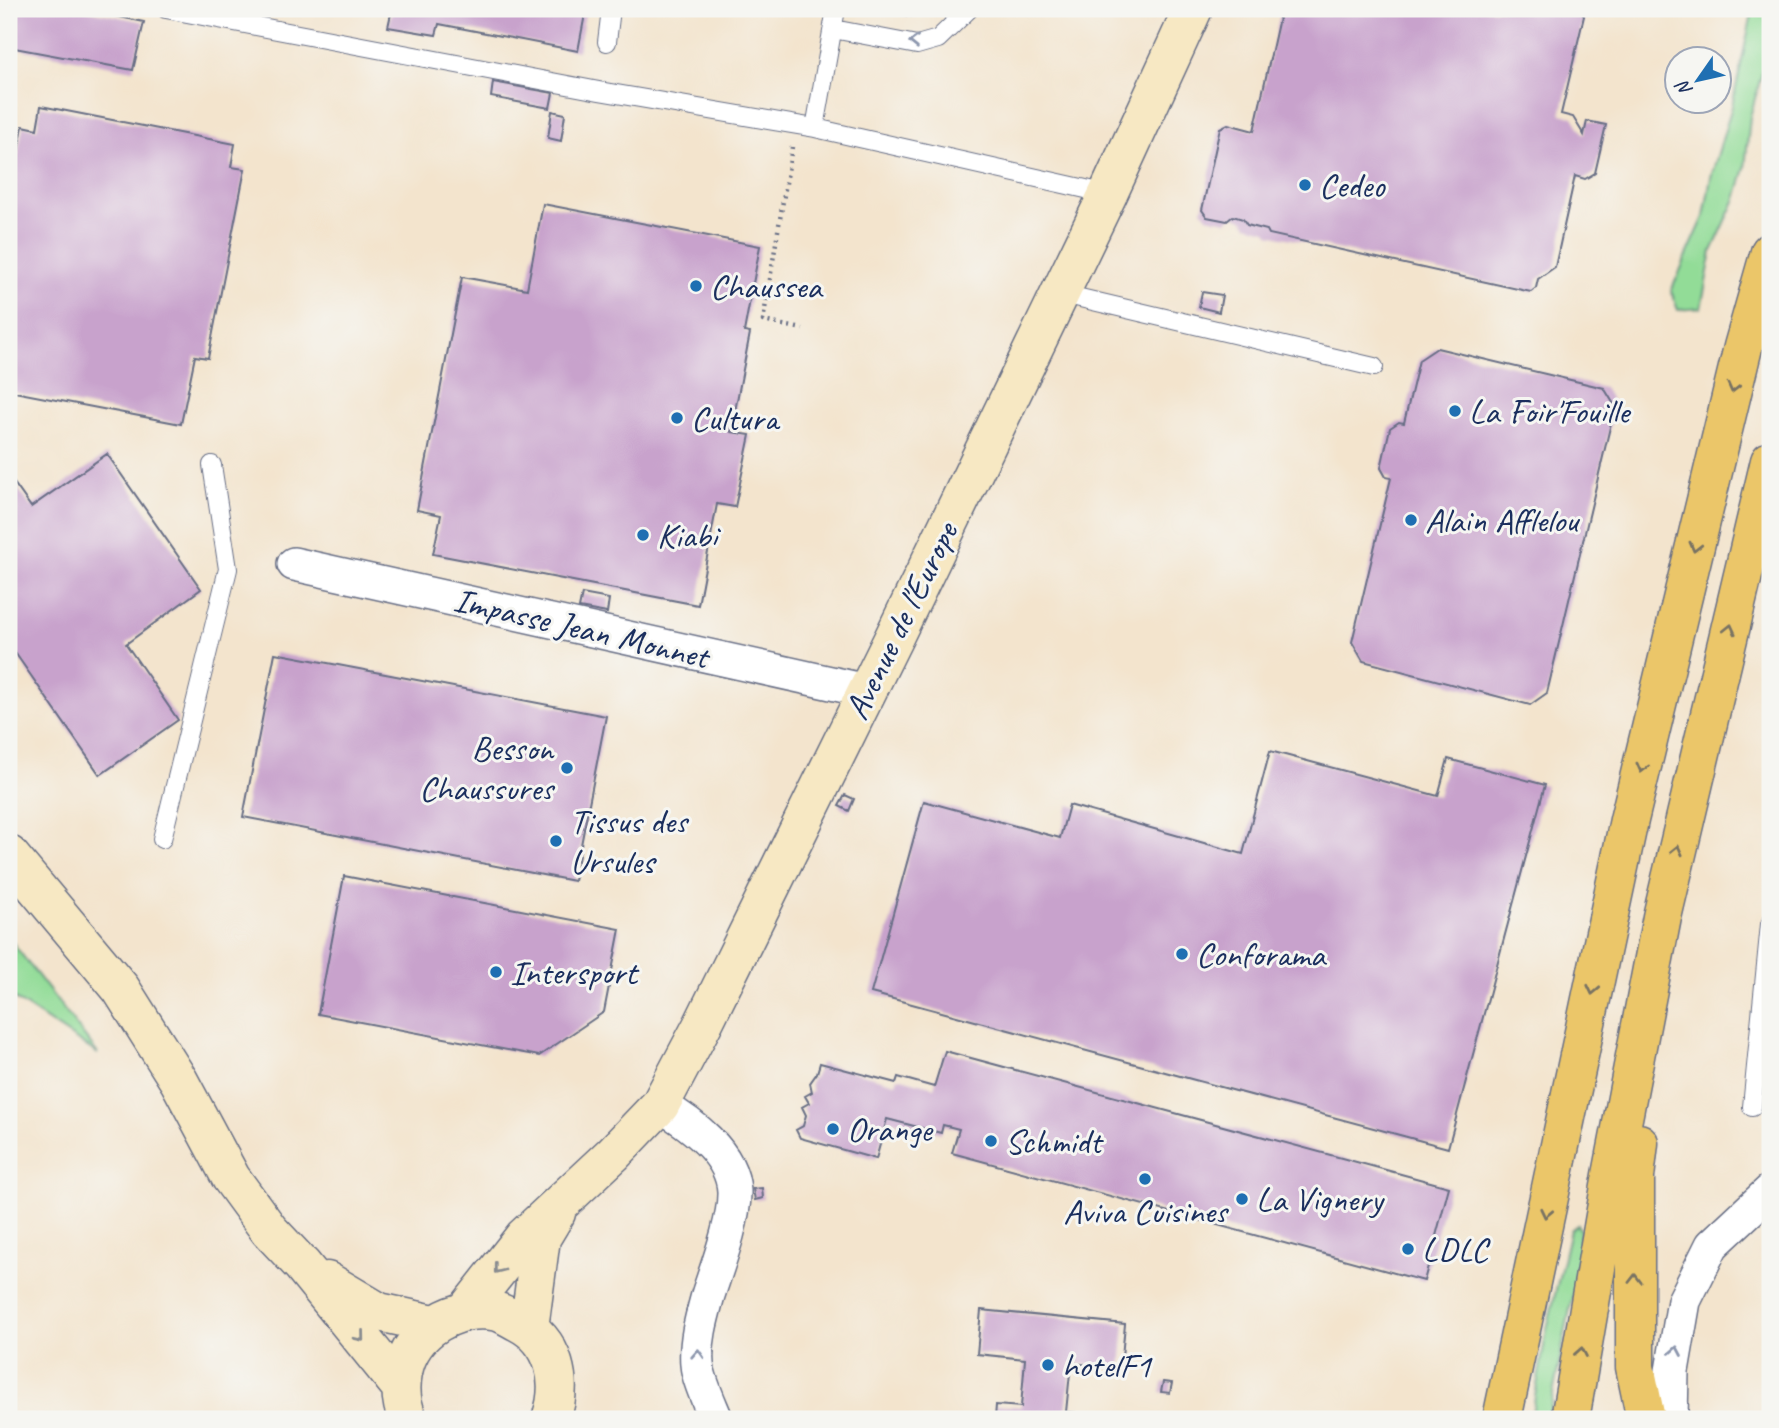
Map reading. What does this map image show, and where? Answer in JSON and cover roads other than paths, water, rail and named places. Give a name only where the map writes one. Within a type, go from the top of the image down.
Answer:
[{"type":"main road","points":[[1506,1402],[1629,820],[1770,230]]},
{"type":"main road","points":[[1743,347],[1770,251]]},
{"type":"main road","points":[[1570,1419],[1612,1175],[1662,917],[1770,461]]},
{"type":"main road","points":[[1646,1419],[1635,1367],[1635,1177],[1662,917]]},
{"type":"street","name":"Avenue de l'Europe","points":[[563,1202],[660,1105],[703,1024],[1108,194],[1193,9]]},
{"type":"street","name":"Impasse Jean Monnet","points":[[294,564],[867,691]]},
{"type":"street","points":[[9,855],[121,989],[173,1070],[231,1178],[269,1230],[302,1265],[404,1403]]},
{"type":"street","points":[[660,1105],[677,1115],[715,1148],[727,1167],[734,1190],[723,1245],[700,1322],[696,1365],[716,1419]]},
{"type":"street","points":[[1671,1419],[1672,1371],[1684,1301],[1712,1245],[1770,1191]]},
{"type":"street","points":[[404,1403],[405,1362],[417,1341],[450,1318],[524,1237],[563,1202]]},
{"type":"street","points":[[529,1328],[541,1238],[563,1202]]},
{"type":"street","points":[[302,1265],[379,1312],[450,1318],[499,1312],[529,1328],[543,1343],[553,1361],[563,1413]]},
{"type":"street","points":[[1485,1419],[1506,1402]]},
{"type":"lane","points":[[166,9],[599,91],[815,128],[1108,194]]},
{"type":"lane","points":[[607,42],[611,9]]},
{"type":"lane","points":[[815,128],[836,9]]},
{"type":"lane","points":[[832,29],[917,45],[938,39],[969,9]]},
{"type":"lane","points":[[1059,293],[1374,367]]},
{"type":"lane","points":[[162,839],[228,569],[212,465]]},
{"type":"lane","points":[[1752,1107],[1770,924]]},
{"type":"place","name":"Cedeo","points":[[1305,185]]},
{"type":"place","name":"Chaussea","points":[[696,286]]},
{"type":"place","name":"La Foir'Fouille","points":[[1455,411]]},
{"type":"place","name":"Cultura","points":[[677,418]]},
{"type":"place","name":"Alain Afflelou","points":[[1411,520]]},
{"type":"place","name":"Kiabi","points":[[643,535]]},
{"type":"place","name":"Besson Chaussures","points":[[567,768]]},
{"type":"place","name":"Tissus des Ursules","points":[[556,841]]},
{"type":"place","name":"Conforama","points":[[1182,954]]},
{"type":"place","name":"Intersport","points":[[496,972]]},
{"type":"place","name":"Orange","points":[[833,1129]]},
{"type":"place","name":"Schmidt","points":[[991,1141]]},
{"type":"place","name":"Aviva Cuisines","points":[[1145,1179]]},
{"type":"place","name":"La Vignery","points":[[1242,1199]]},
{"type":"place","name":"LDLC","points":[[1408,1249]]},
{"type":"place","name":"hotelF1","points":[[1048,1365]]}]
